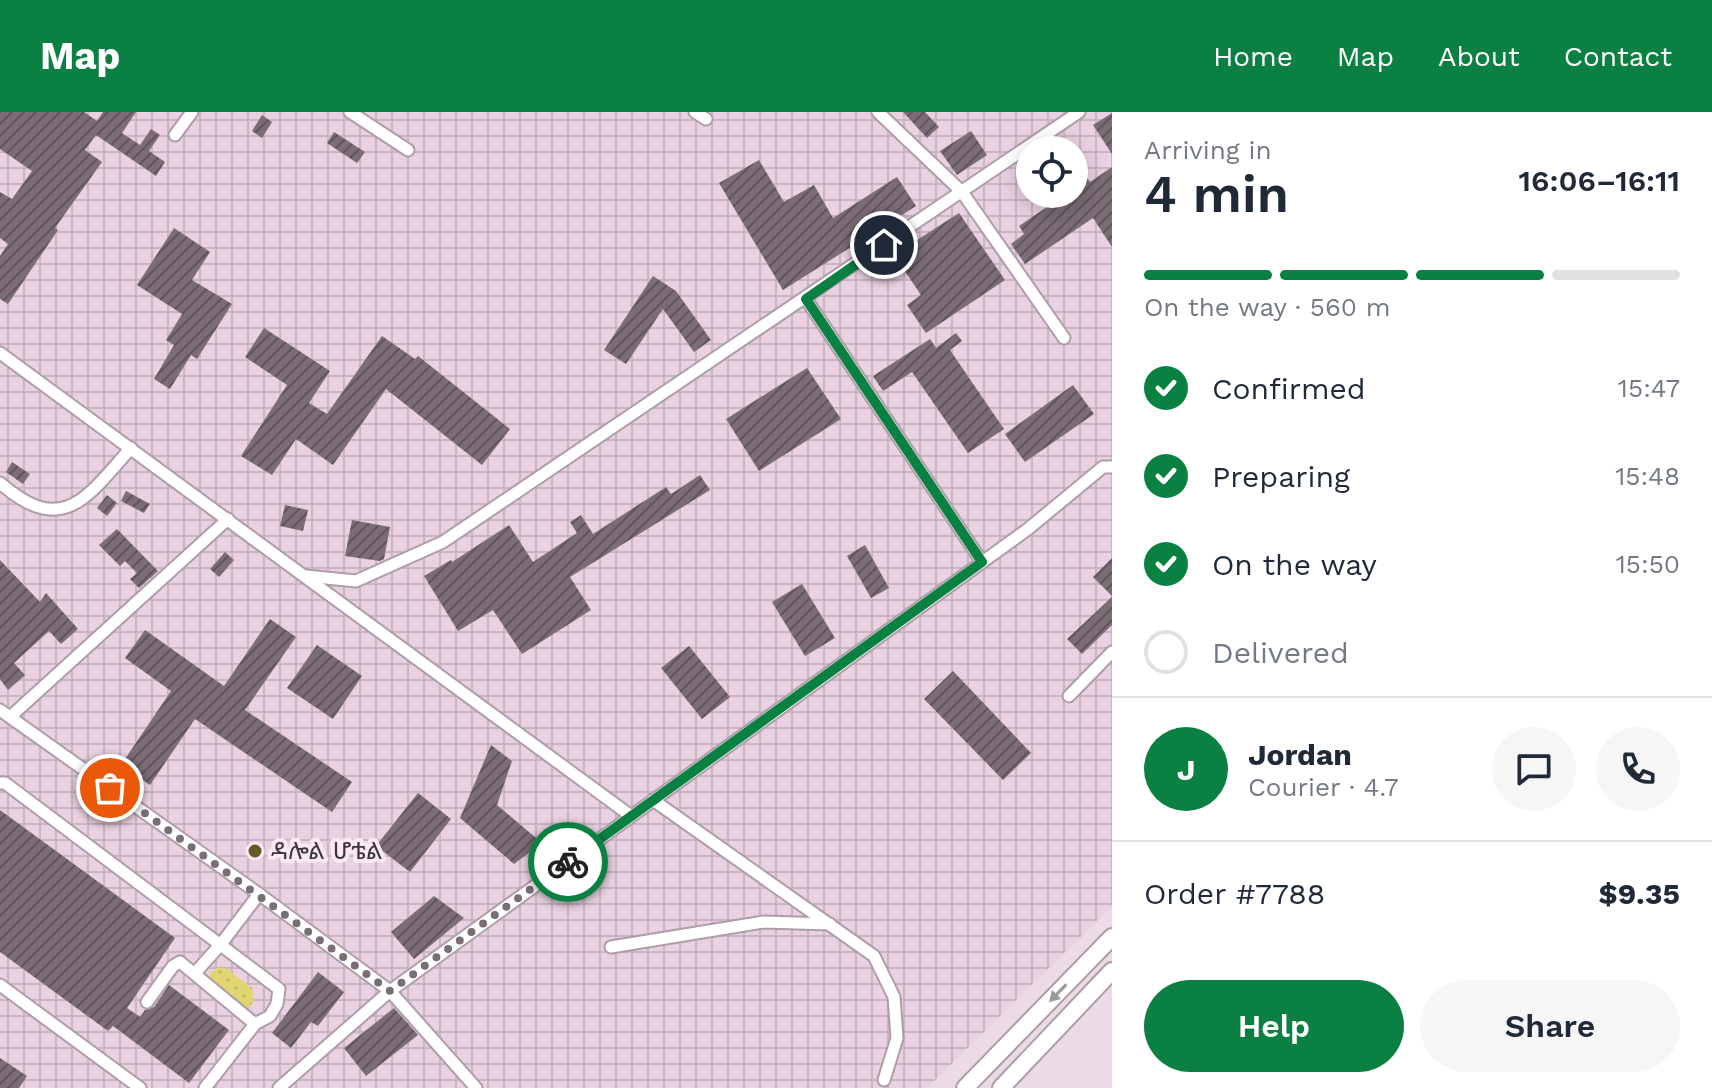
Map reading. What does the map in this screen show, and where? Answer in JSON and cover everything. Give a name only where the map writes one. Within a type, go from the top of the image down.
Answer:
[{"type":"highway","points":[[965,1088],[1112,937]]},
{"type":"highway","points":[[1001,1088],[1112,971]]},
{"type":"street","points":[[175,135],[192,112]]},
{"type":"street","points":[[350,112],[408,150]]},
{"type":"street","points":[[695,112],[706,119]]},
{"type":"street","points":[[878,112],[962,192],[1064,338]]},
{"type":"street","points":[[306,576],[356,581],[443,542],[1079,112]]},
{"type":"street","points":[[806,299],[982,562]]},
{"type":"street","points":[[0,353],[631,816]]},
{"type":"street","points":[[0,483],[33,507],[52,510],[69,507],[89,494],[131,448]]},
{"type":"street","points":[[279,1088],[390,991],[1028,529],[1103,467],[1112,467]]},
{"type":"street","points":[[228,519],[5,714],[390,991],[476,1088]]},
{"type":"street","points":[[1069,696],[1112,652]]},
{"type":"street","points":[[0,783],[5,783],[279,989],[277,1004],[270,1016],[255,1024],[205,1088]]},
{"type":"street","points":[[653,800],[874,956],[894,997],[897,1038],[884,1080]]},
{"type":"street","points":[[195,973],[259,894]]},
{"type":"street","points":[[611,947],[718,927],[764,922],[831,924]]},
{"type":"street","points":[[147,1002],[180,962],[255,1024]]},
{"type":"street","points":[[0,985],[140,1088]]},
{"type":"shaded area","points":[[0,112],[1112,112],[1112,906],[927,1088],[0,1088]]},
{"type":"shaded area","points":[[217,968],[226,968],[252,988],[254,1000],[250,1007],[242,1010],[207,982],[210,973]]},
{"type":"building","points":[[0,112],[84,112],[97,121],[103,112],[136,112],[122,133],[140,145],[151,129],[160,135],[149,151],[165,162],[156,176],[96,135],[85,150],[102,162],[55,228],[58,230],[8,304],[0,299],[0,256],[8,244],[0,238],[0,192],[12,199],[32,171],[0,149]]},
{"type":"building","points":[[903,112],[925,112],[939,127],[927,138]]},
{"type":"building","points":[[1112,113],[1112,154],[1093,125]]},
{"type":"building","points":[[262,115],[272,122],[262,138],[252,131]]},
{"type":"building","points":[[971,131],[987,155],[957,175],[940,151]]},
{"type":"building","points":[[334,132],[365,152],[357,163],[327,143]]},
{"type":"building","points":[[759,160],[784,202],[814,185],[833,218],[897,177],[916,206],[783,290],[719,183]]},
{"type":"building","points":[[1112,167],[1112,247],[1093,218],[1025,264],[1011,244],[1024,234],[1019,226],[1045,208],[1088,208],[1088,179],[1090,182]]},
{"type":"building","points":[[959,213],[1005,280],[926,333],[907,305],[921,295],[894,255]]},
{"type":"building","points":[[174,228],[210,252],[192,280],[232,304],[197,359],[191,355],[170,389],[154,379],[174,345],[166,340],[182,314],[137,285]]},
{"type":"building","points":[[653,276],[676,291],[711,340],[694,352],[663,309],[626,364],[604,350]]},
{"type":"building","points":[[264,328],[330,371],[309,403],[327,414],[382,336],[415,359],[418,356],[510,429],[482,465],[386,389],[333,465],[296,439],[272,475],[241,456],[287,385],[245,357]]},
{"type":"building","points":[[956,333],[962,341],[950,350],[1004,429],[968,453],[912,372],[883,391],[873,376],[930,339],[936,348]]},
{"type":"building","points":[[807,368],[841,419],[759,471],[726,419]]},
{"type":"building","points":[[1073,385],[1094,414],[1025,462],[1005,434]]},
{"type":"building","points":[[12,462],[30,474],[23,484],[6,472]]},
{"type":"building","points":[[700,475],[710,490],[570,577],[591,610],[522,654],[493,610],[458,631],[424,576],[452,562],[509,525],[533,562],[577,533],[570,522],[581,515],[593,534],[666,487],[671,494]]},
{"type":"building","points":[[126,491],[150,504],[144,513],[121,501]]},
{"type":"building","points":[[107,495],[117,503],[107,516],[97,508]]},
{"type":"building","points":[[285,505],[308,510],[303,531],[280,526]]},
{"type":"building","points":[[352,520],[390,527],[384,559],[345,556]]},
{"type":"building","points":[[117,529],[158,571],[139,588],[130,579],[137,573],[125,561],[120,566],[99,545]]},
{"type":"building","points":[[865,545],[889,588],[871,598],[847,556]]},
{"type":"building","points":[[225,552],[234,560],[219,577],[210,569]]},
{"type":"building","points":[[1112,558],[1112,596],[1093,577]]},
{"type":"building","points":[[0,560],[40,602],[46,593],[78,629],[61,644],[49,631],[14,663],[25,675],[8,690],[0,679]]},
{"type":"building","points":[[802,584],[835,638],[805,656],[772,602]]},
{"type":"building","points":[[1112,597],[1112,625],[1082,654],[1067,639]]},
{"type":"building","points":[[270,619],[296,637],[245,710],[352,782],[332,812],[195,719],[150,785],[121,765],[171,691],[125,658],[145,630],[224,686]]},
{"type":"building","points":[[317,645],[362,676],[333,719],[287,688]]},
{"type":"building","points":[[689,646],[730,697],[702,719],[661,668]]},
{"type":"building","points":[[953,671],[1031,753],[1003,780],[924,699]]},
{"type":"building","points":[[491,745],[512,761],[497,805],[542,843],[514,864],[460,818]]},
{"type":"building","points":[[418,793],[451,819],[410,872],[376,846]]},
{"type":"building","points":[[0,810],[175,938],[127,1008],[140,1017],[145,1010],[154,1007],[169,985],[229,1030],[189,1083],[113,1026],[108,1031],[0,952]]},
{"type":"building","points":[[434,896],[464,918],[414,959],[391,932]]},
{"type":"building","points":[[318,972],[344,992],[318,1026],[311,1022],[291,1048],[272,1033]]},
{"type":"building","points":[[394,1008],[418,1035],[366,1076],[344,1048]]},
{"type":"building","points":[[0,1058],[27,1076],[19,1088],[0,1088]]},
{"type":"way so far","points":[[110,788],[390,991],[568,862]]},
{"type":"place","name":"ዳሎል ሆቴል","points":[[255,851]]},
{"type":"route","points":[[568,862],[982,562],[806,299],[884,245]]}]
